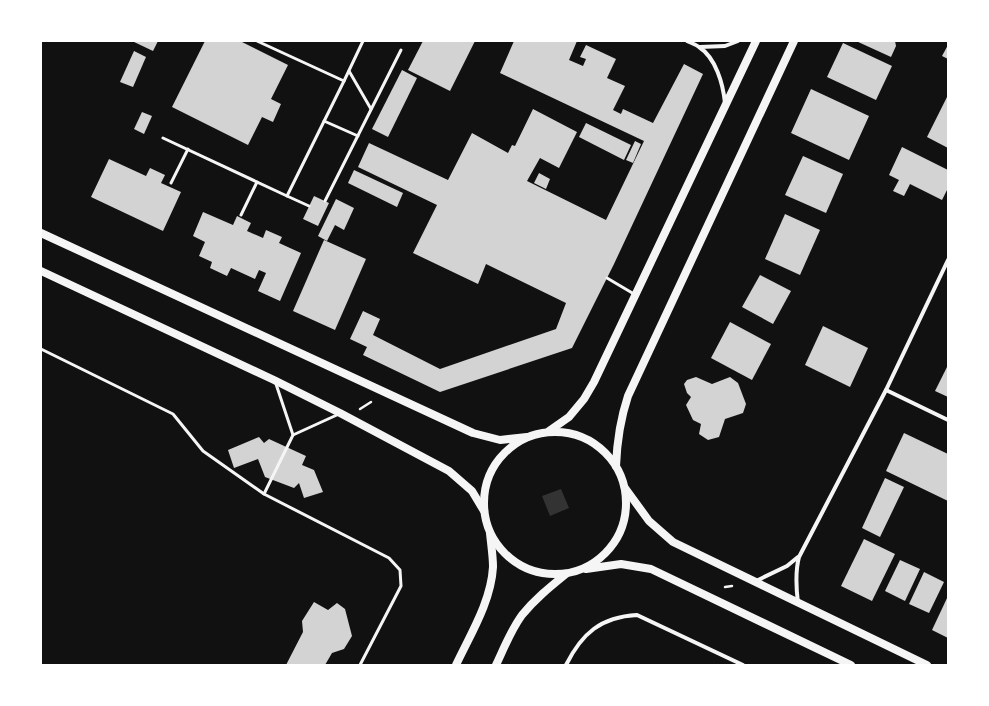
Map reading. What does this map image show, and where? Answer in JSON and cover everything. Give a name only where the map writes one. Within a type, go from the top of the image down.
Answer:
[{"type":"main road","points":[[41,233],[473,433],[500,440],[527,437],[549,431],[569,418],[584,399],[594,382],[756,41]]},
{"type":"main road","points":[[616,466],[617,440],[621,417],[628,396],[794,41]]},
{"type":"main road","points":[[41,271],[274,380],[340,413],[449,472],[472,491],[484,511]]},
{"type":"main road","points":[[549,431],[568,432],[587,439],[603,450],[616,466],[625,488],[649,521],[673,542],[927,665]]},
{"type":"main road","points":[[456,665],[480,615],[489,592],[493,567],[490,533],[484,511],[484,492],[489,474],[498,459],[511,446],[527,437]]},
{"type":"main road","points":[[584,569],[600,559],[613,544],[622,527],[626,508],[625,488]]},
{"type":"main road","points":[[490,533],[502,552],[521,566],[542,574],[566,574],[584,569],[621,564],[651,569],[851,665]]},
{"type":"main road","points":[[496,665],[510,635],[522,616],[538,597],[566,574]]},
{"type":"street","points":[[687,41],[700,47],[710,59],[719,74],[723,87],[725,105]]},
{"type":"street","points":[[700,47],[725,46],[738,41]]},
{"type":"street","points":[[798,603],[796,570],[799,557],[886,390],[948,260]]},
{"type":"street","points":[[886,390],[948,420]]},
{"type":"street","points":[[755,582],[787,566],[799,557]]},
{"type":"street","points":[[566,665],[581,641],[594,628],[608,620],[622,616],[637,615],[743,665]]},
{"type":"lane","points":[[257,41],[344,81]]},
{"type":"lane","points":[[286,196],[363,41]]},
{"type":"lane","points":[[324,201],[401,50]]},
{"type":"lane","points":[[349,70],[371,109]]},
{"type":"lane","points":[[324,121],[358,136]]},
{"type":"lane","points":[[163,138],[309,206]]},
{"type":"lane","points":[[171,182],[188,149]]},
{"type":"lane","points":[[241,215],[257,182]]},
{"type":"lane","points":[[606,278],[636,295]]},
{"type":"lane","points":[[41,349],[173,414],[203,452],[264,494],[389,558],[400,570],[401,586],[360,665]]},
{"type":"lane","points":[[274,380],[293,435]]},
{"type":"lane","points":[[264,494],[293,435],[340,413]]},
{"type":"path","points":[[360,409],[371,402]]},
{"type":"path","points":[[725,587],[732,586]]},
{"type":"shaded area","points":[[561,489],[569,508],[550,516],[542,496]]},
{"type":"building","points":[[132,41],[158,41],[153,51]]},
{"type":"building","points":[[205,41],[240,41],[288,65],[271,99],[281,104],[273,122],[262,117],[248,145],[172,107]]},
{"type":"building","points":[[423,41],[475,41],[450,91],[408,70]]},
{"type":"building","points":[[514,41],[577,41],[569,60],[583,66],[586,59],[580,57],[586,45],[616,59],[607,78],[625,86],[613,110],[621,114],[623,109],[653,123],[684,64],[703,74],[614,264],[572,348],[440,392],[363,355],[367,347],[350,339],[363,311],[380,319],[373,335],[440,369],[556,329],[566,303],[486,264],[478,284],[413,253],[437,205],[358,167],[369,143],[448,180],[472,133],[508,153],[512,145],[515,146],[533,109],[577,132],[559,168],[540,158],[527,181],[606,220],[644,141],[500,73]]},
{"type":"building","points":[[856,41],[895,41],[896,46],[891,57]]},
{"type":"building","points":[[843,43],[892,66],[876,100],[827,77]]},
{"type":"building","points":[[948,45],[948,59],[942,56]]},
{"type":"building","points":[[134,51],[146,57],[133,87],[120,82]]},
{"type":"building","points":[[402,70],[417,78],[388,137],[372,129]]},
{"type":"building","points":[[811,89],[869,116],[849,160],[791,133]]},
{"type":"building","points":[[948,95],[948,148],[927,137]]},
{"type":"building","points":[[142,112],[152,116],[144,134],[134,129]]},
{"type":"building","points":[[586,123],[631,145],[624,160],[579,137]]},
{"type":"building","points":[[635,141],[641,144],[633,163],[626,160]]},
{"type":"building","points":[[902,147],[948,170],[948,188],[942,200],[910,184],[904,196],[893,191],[899,180],[889,175]]},
{"type":"building","points":[[803,156],[843,174],[826,213],[785,195]]},
{"type":"building","points":[[109,159],[146,176],[150,168],[165,175],[161,183],[181,192],[163,231],[91,197]]},
{"type":"building","points":[[354,170],[403,193],[397,207],[348,183]]},
{"type":"building","points":[[539,173],[550,179],[546,189],[534,183]]},
{"type":"building","points":[[314,196],[329,203],[318,226],[303,219]]},
{"type":"building","points":[[336,199],[354,208],[344,230],[335,225],[327,241],[318,236]]},
{"type":"building","points":[[203,212],[233,225],[237,216],[251,223],[247,231],[263,238],[266,230],[282,237],[279,243],[301,253],[280,301],[258,291],[266,273],[259,270],[255,279],[231,268],[227,276],[210,268],[212,262],[199,256],[205,242],[193,236]]},
{"type":"building","points":[[785,214],[820,230],[800,275],[765,259]]},
{"type":"building","points":[[324,240],[366,259],[335,330],[293,311]]},
{"type":"building","points":[[760,275],[791,291],[773,324],[742,307]]},
{"type":"building","points":[[730,322],[771,344],[752,380],[711,358]]},
{"type":"building","points":[[823,326],[868,348],[850,387],[805,365]]},
{"type":"building","points":[[948,365],[948,397],[935,391]]},
{"type":"building","points":[[696,377],[712,384],[730,377],[738,383],[746,404],[743,413],[725,419],[719,437],[708,440],[699,434],[701,424],[693,420],[686,405],[691,397],[687,393],[684,384],[687,380]]},
{"type":"building","points":[[904,433],[948,454],[948,501],[886,471]]},
{"type":"building","points":[[259,437],[264,443],[269,439],[306,456],[302,465],[314,470],[323,492],[304,498],[299,483],[294,488],[265,477],[258,459],[234,468],[228,450]]},
{"type":"building","points":[[885,478],[904,487],[880,537],[862,528]]},
{"type":"building","points":[[864,539],[895,554],[872,601],[841,586]]},
{"type":"building","points":[[900,560],[920,569],[905,601],[885,591]]},
{"type":"building","points":[[924,572],[944,582],[929,613],[909,604]]},
{"type":"building","points":[[948,596],[948,638],[932,630]]},
{"type":"building","points":[[314,602],[328,610],[337,603],[345,609],[352,636],[344,649],[332,653],[325,665],[286,665],[303,632],[302,621]]}]
